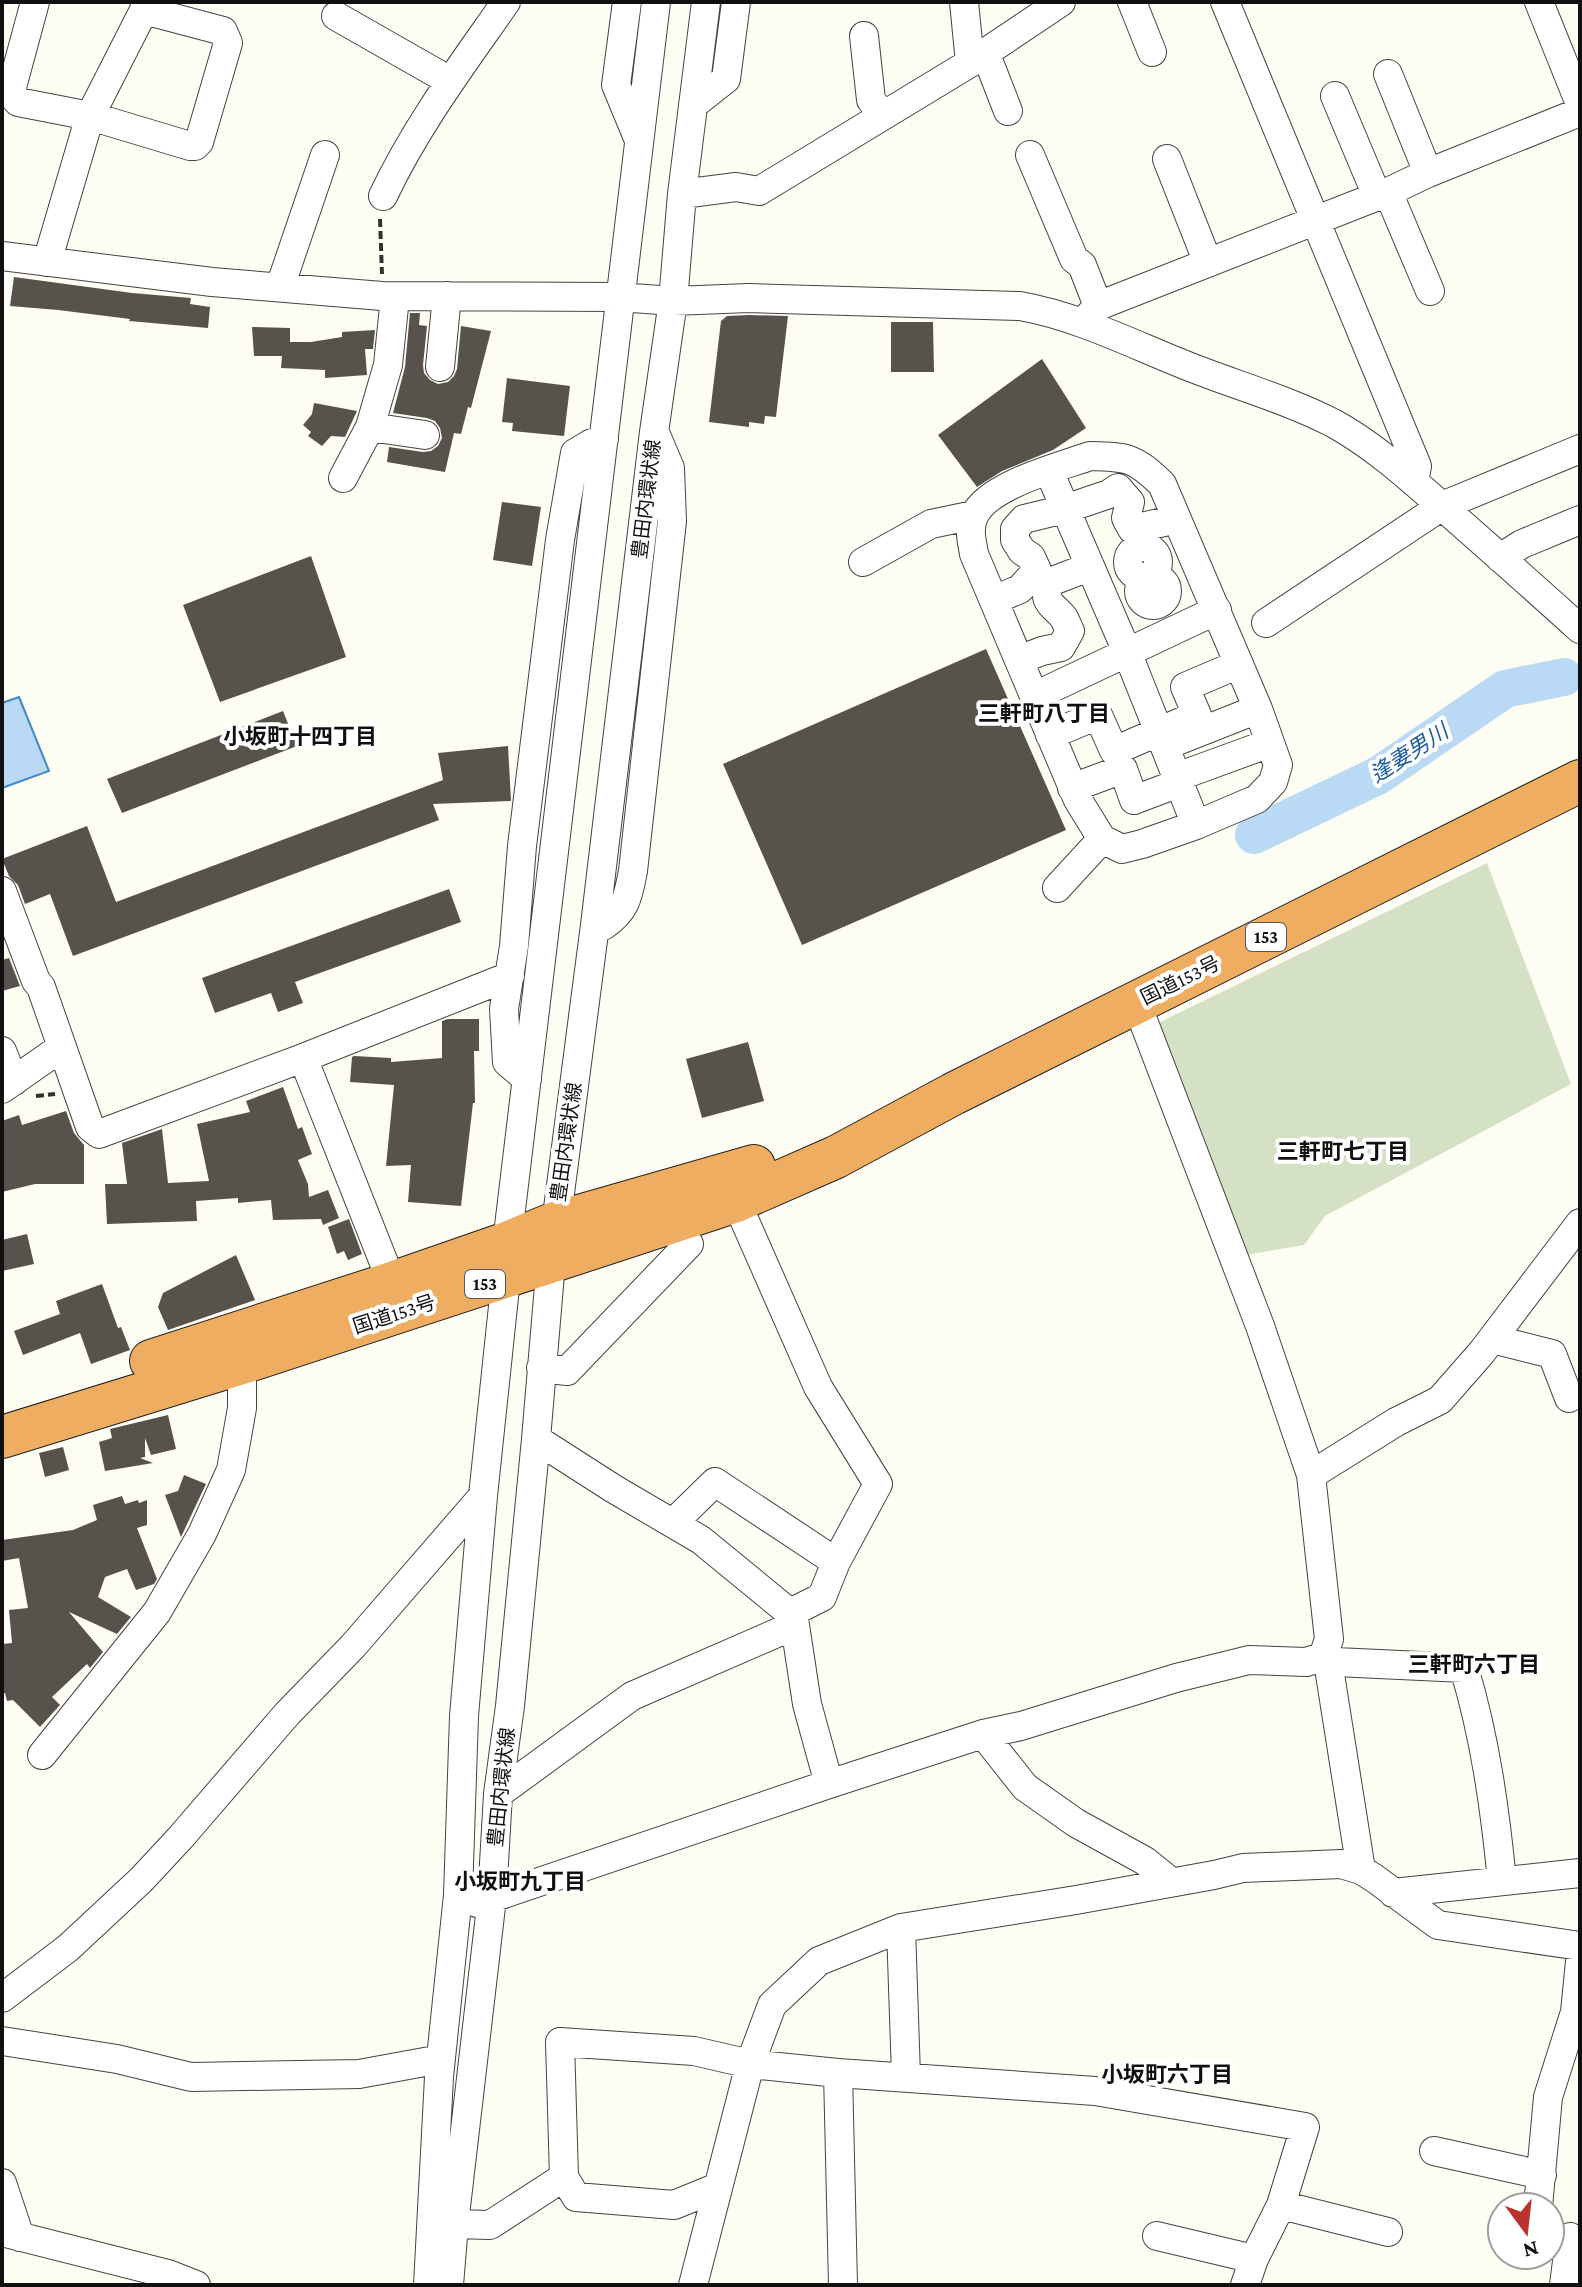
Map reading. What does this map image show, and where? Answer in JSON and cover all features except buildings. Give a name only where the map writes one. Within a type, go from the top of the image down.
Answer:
[{"type":"highway","name":"国道153号","points":[[553,1243],[736,1201],[836,1157],[953,1094],[1580,781]]},
{"type":"highway","name":"国道153号","points":[[2,1437],[242,1363],[757,1165],[910,1100],[953,1094]]},
{"type":"highway","name":"国道153号","points":[[2,1410],[392,1283],[507,1260]]},
{"type":"street","points":[[35,2],[12,87],[13,96],[18,102],[90,116],[190,146],[199,142],[228,43],[223,31],[145,6],[90,116],[47,262]]},
{"type":"street","points":[[383,196],[402,156],[506,2]]},
{"type":"street","points":[[627,2],[616,85],[639,138]]},
{"type":"street","name":"豊田内環状線","points":[[428,2285],[441,2059],[456,1910],[464,1716],[483,1496],[527,1079],[656,2]]},
{"type":"street","name":"豊田内環状線","points":[[449,2285],[492,1898],[498,1794],[510,1706],[553,1243],[673,301],[682,194],[706,2]]},
{"type":"street","points":[[693,105],[726,79],[736,2]]},
{"type":"street","points":[[964,2],[977,57],[1008,111]]},
{"type":"street","points":[[682,194],[736,187],[759,191],[1061,2]]},
{"type":"street","points":[[1132,2],[1152,52]]},
{"type":"street","points":[[1225,2],[1417,466],[1414,482]]},
{"type":"street","points":[[1539,2],[1580,104]]},
{"type":"street","points":[[336,16],[450,81]]},
{"type":"street","points":[[864,36],[871,100],[883,115]]},
{"type":"street","points":[[1388,74],[1428,173]]},
{"type":"street","points":[[1335,96],[1430,291]]},
{"type":"street","points":[[1090,315],[1208,263],[1580,112]]},
{"type":"street","points":[[280,287],[325,155]]},
{"type":"street","points":[[1030,155],[1074,259],[1082,265],[1090,315]]},
{"type":"street","points":[[1167,159],[1208,263]]},
{"type":"street","points":[[2,256],[212,282],[389,297],[619,297],[673,301],[749,298],[1020,306],[1090,315],[1190,367],[1332,423],[1365,443],[1442,506],[1580,629]]},
{"type":"street","points":[[440,367],[447,296]]},
{"type":"street","points":[[343,478],[370,427],[388,365],[389,297]]},
{"type":"street","points":[[370,427],[425,435]]},
{"type":"street","points":[[595,925],[603,926],[613,920],[627,902],[630,884],[672,521],[670,468],[654,432]]},
{"type":"street","points":[[527,1079],[507,1062],[504,1009],[522,846],[560,540],[575,453],[604,439]]},
{"type":"street","points":[[1266,623],[1442,506],[1580,449]]},
{"type":"street","points":[[1090,456],[1123,456],[1140,464],[1162,484],[1258,709],[1278,765],[1273,782],[1257,799],[1142,844],[1122,849],[1102,839],[1072,788],[974,554],[970,527],[974,515],[981,505],[1005,488],[1090,456]]},
{"type":"street","points":[[1049,471],[1127,652],[1196,825]]},
{"type":"street","points":[[994,600],[1020,589],[1037,570],[1031,557],[1022,551],[1015,540],[1015,529],[1024,519],[1065,509],[1118,488],[1130,502],[1126,518],[1132,529],[1164,522]]},
{"type":"street","points":[[863,562],[931,524],[974,515]]},
{"type":"street","points":[[1500,558],[1522,544],[1580,520]]},
{"type":"street","points":[[1019,660],[1061,647],[1070,631],[1063,618],[1050,606],[1046,592],[1050,582],[1093,576],[1147,582],[1171,631]]},
{"type":"street","points":[[1035,696],[1217,610]]},
{"type":"street","points":[[1050,735],[1098,715],[1114,751],[1162,739],[1197,715],[1185,687],[1239,664]]},
{"type":"street","points":[[1072,788],[1123,769],[1134,800],[1178,780],[1220,752],[1258,709]]},
{"type":"street","points":[[1162,739],[1220,752],[1270,743]]},
{"type":"street","points":[[1057,888],[1102,839]]},
{"type":"street","points":[[2,891],[41,987],[90,1127],[99,1134],[510,976]]},
{"type":"street","points":[[1136,1002],[1260,1326],[1311,1475],[1329,1639],[1323,1657],[1329,1668],[1361,1870]]},
{"type":"street","points":[[2,1051],[16,1089],[62,1047]]},
{"type":"street","points":[[303,1058],[392,1283]]},
{"type":"street","points":[[498,1794],[632,1696],[792,1619],[822,1597],[836,1562],[878,1484],[818,1387],[736,1201]]},
{"type":"street","points":[[1311,1475],[1396,1422],[1440,1400],[1492,1339],[1580,1223]]},
{"type":"street","points":[[541,1368],[567,1371],[689,1244]]},
{"type":"street","points":[[1492,1339],[1552,1354],[1569,1398]]},
{"type":"street","points":[[42,1755],[157,1612],[202,1534],[231,1470],[242,1408],[242,1363]]},
{"type":"street","points":[[536,1439],[701,1540],[792,1619],[807,1704],[829,1784]]},
{"type":"street","points":[[673,1523],[715,1482],[836,1562]]},
{"type":"street","points":[[2,1998],[68,1948],[141,1880],[287,1714],[353,1646],[483,1496]]},
{"type":"street","points":[[456,1910],[983,1734],[1021,1726],[1176,1678],[1249,1660],[1306,1662],[1323,1657],[1336,1662],[1464,1668],[1477,1712],[1496,1822],[1502,1881]]},
{"type":"street","points":[[983,1734],[1025,1787],[1076,1823],[1133,1854],[1171,1882]]},
{"type":"street","points":[[693,2285],[750,2064],[772,2005],[819,1961],[901,1928],[1089,1898],[1243,1868],[1341,1864],[1361,1870],[1438,1925],[1580,1946]]},
{"type":"street","points":[[1393,1893],[1580,1873]]},
{"type":"street","points":[[901,1928],[906,2076]]},
{"type":"street","points":[[1540,2191],[1548,2097],[1575,2012],[1580,1961]]},
{"type":"street","points":[[2,2041],[117,2059],[191,2077],[359,2074],[441,2059]]},
{"type":"street","points":[[718,2187],[674,2205],[576,2197],[564,2177],[560,2042],[694,2051],[750,2064],[838,2073],[1095,2091],[1305,2127],[1281,2205],[1250,2272],[1157,2236]]},
{"type":"street","points":[[838,2073],[843,2285]]},
{"type":"street","points":[[1434,2151],[1542,2175]]},
{"type":"street","points":[[454,2224],[490,2225],[564,2177]]},
{"type":"street","points":[[2,2183],[11,2235],[168,2274],[196,2285]]},
{"type":"street","points":[[1281,2205],[1388,2232]]},
{"type":"street","points":[[1564,2285],[1567,2237]]},
{"type":"path","points":[[383,196],[380,222],[389,297]]},
{"type":"path","points":[[16,1089],[79,1092]]},
{"type":"green space","points":[[1487,863],[1571,1084],[1325,1216],[1304,1245],[1246,1255],[1154,1025]]},
{"type":"water","points":[[19,697],[49,771],[2,788],[2,703]]},
{"type":"waterway","name":"逢妻男川","points":[[1254,835],[1379,775],[1505,689],[1564,677]]},
{"type":"district","name":"三軒町八丁目","points":[[1044,713]]},
{"type":"district","name":"小坂町十四丁目","points":[[300,736]]},
{"type":"district","name":"三軒町七丁目","points":[[1343,1151]]},
{"type":"district","name":"三軒町六丁目","points":[[1474,1664]]},
{"type":"district","name":"小坂町九丁目","points":[[520,1881]]},
{"type":"district","name":"小坂町六丁目","points":[[1167,2074]]}]
